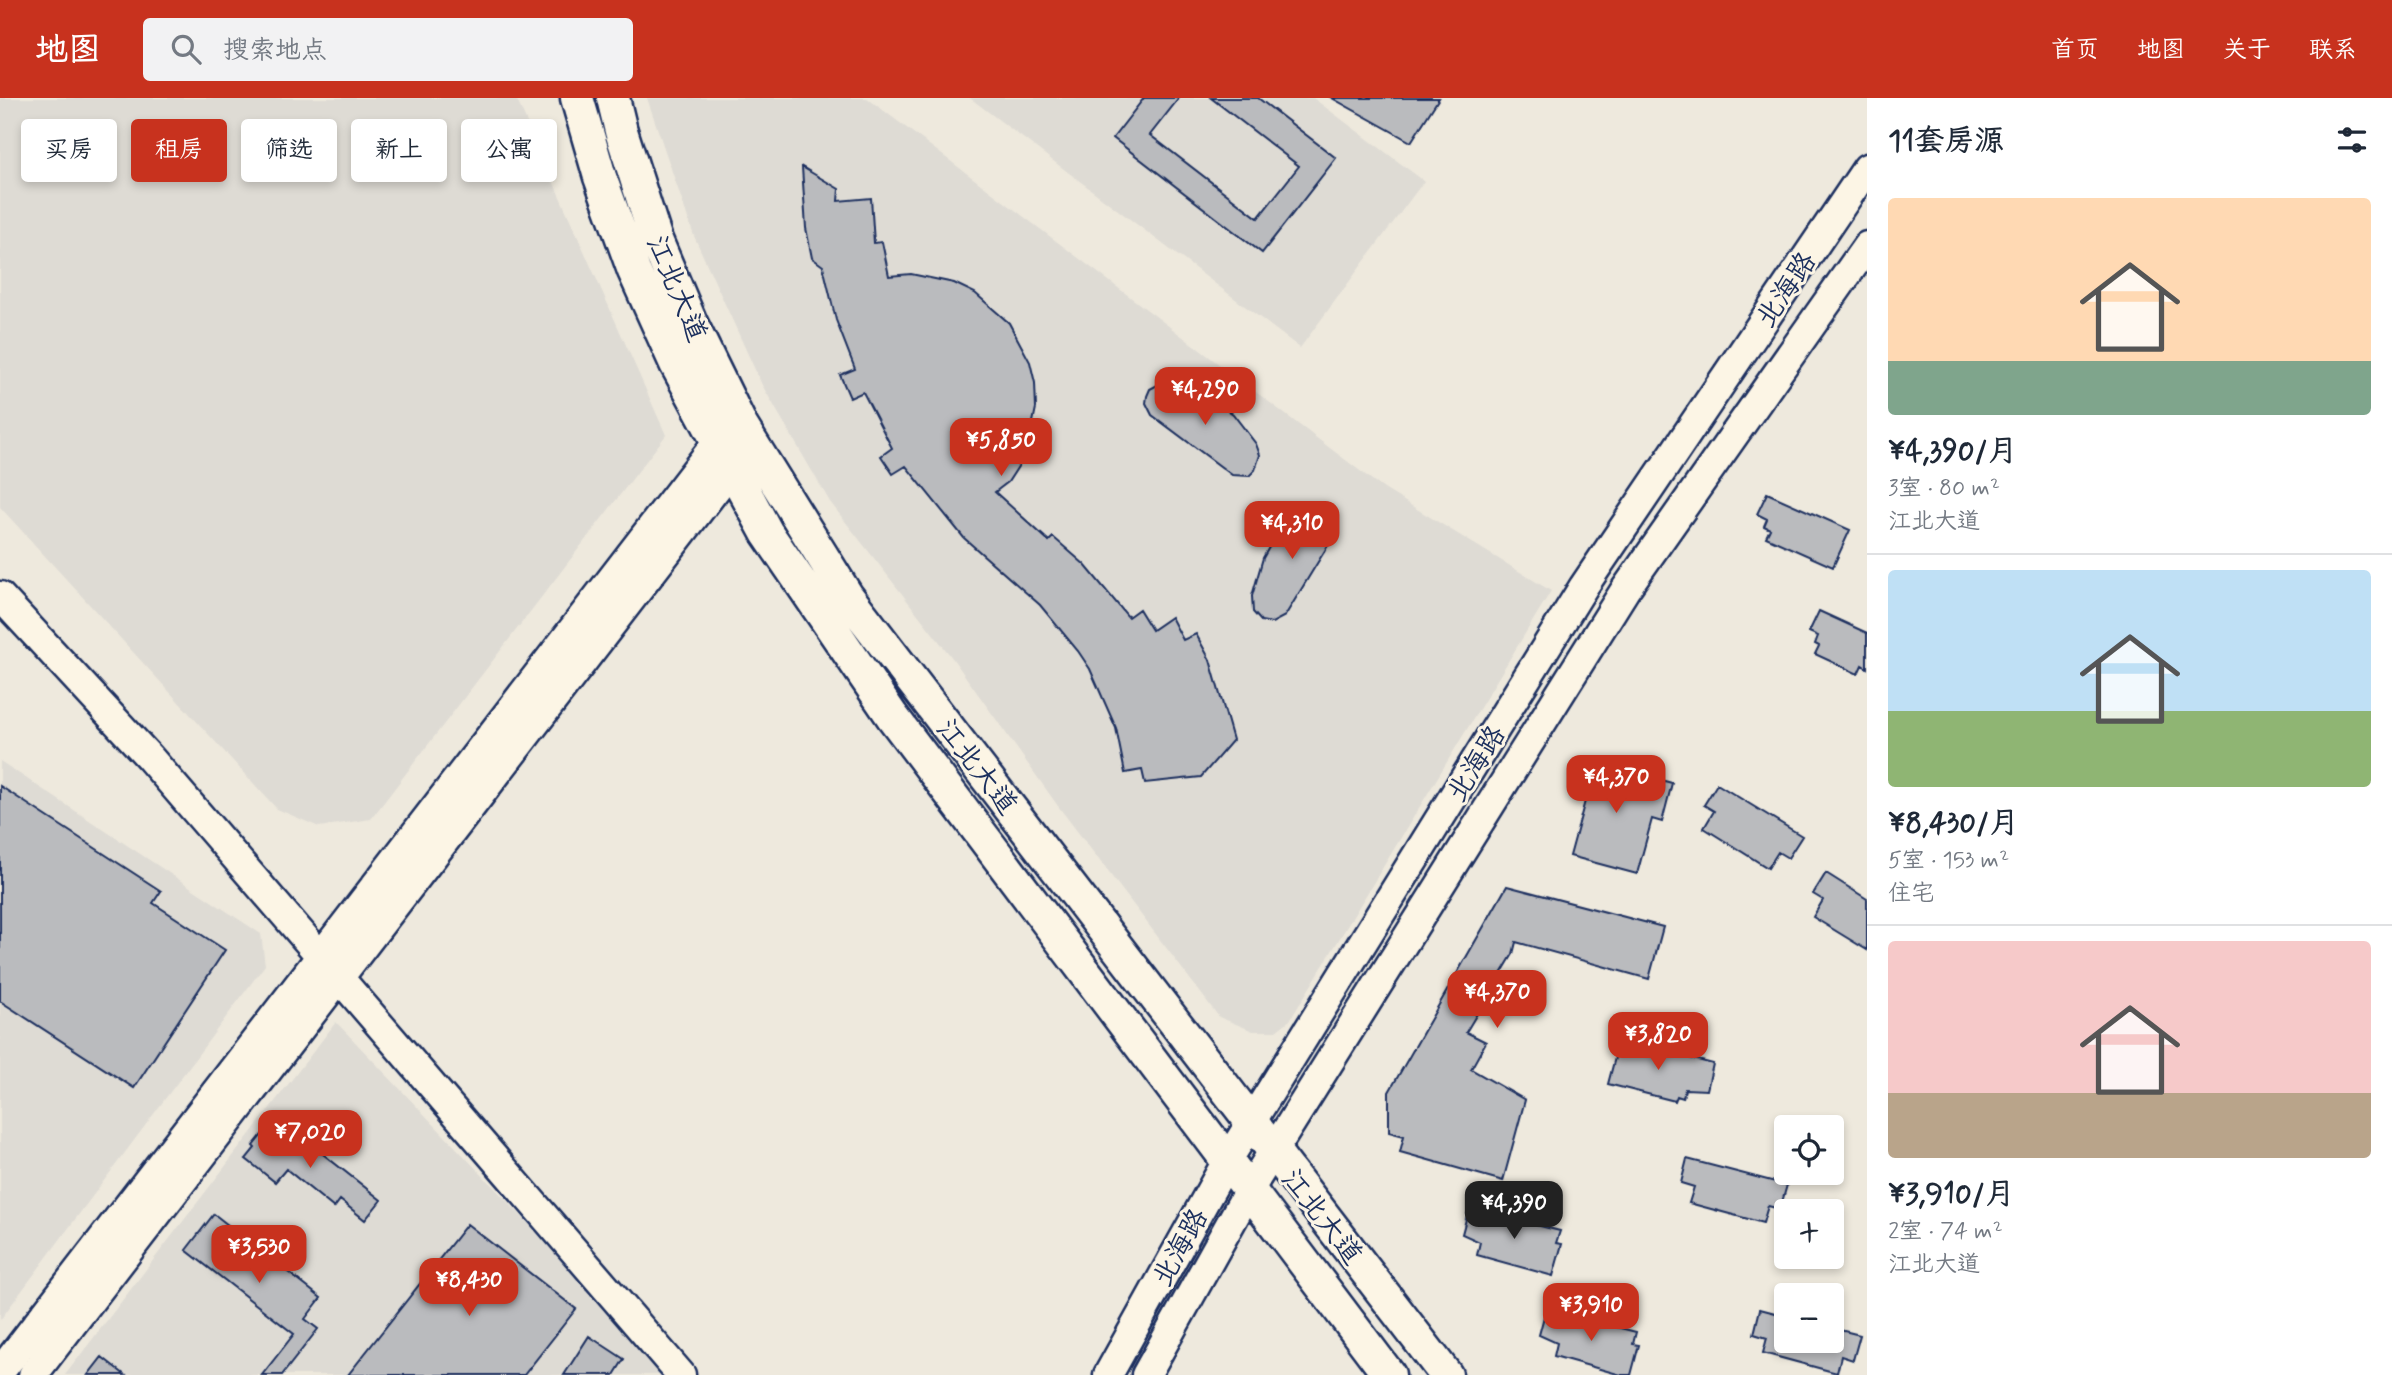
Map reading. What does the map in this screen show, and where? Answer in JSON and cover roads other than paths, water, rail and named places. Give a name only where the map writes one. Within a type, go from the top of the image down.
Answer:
[{"type":"main road","name":"江北大道","points":[[577,98],[600,177],[634,271],[676,364],[731,445],[1446,1375]]},
{"type":"main road","name":"江北大道","points":[[613,98],[656,240],[691,323],[731,445],[767,533],[892,716],[1388,1375]]},
{"type":"street","name":"北海路","points":[[1108,1375],[1227,1161],[1584,586],[1867,168]]},
{"type":"street","name":"北海路","points":[[1146,1375],[1250,1190],[1625,590],[1867,246]]},
{"type":"street","points":[[0,1372],[320,956],[731,445]]},
{"type":"street","points":[[33,1375],[339,978],[731,445]]},
{"type":"street","points":[[0,596],[150,758],[681,1375]]}]
